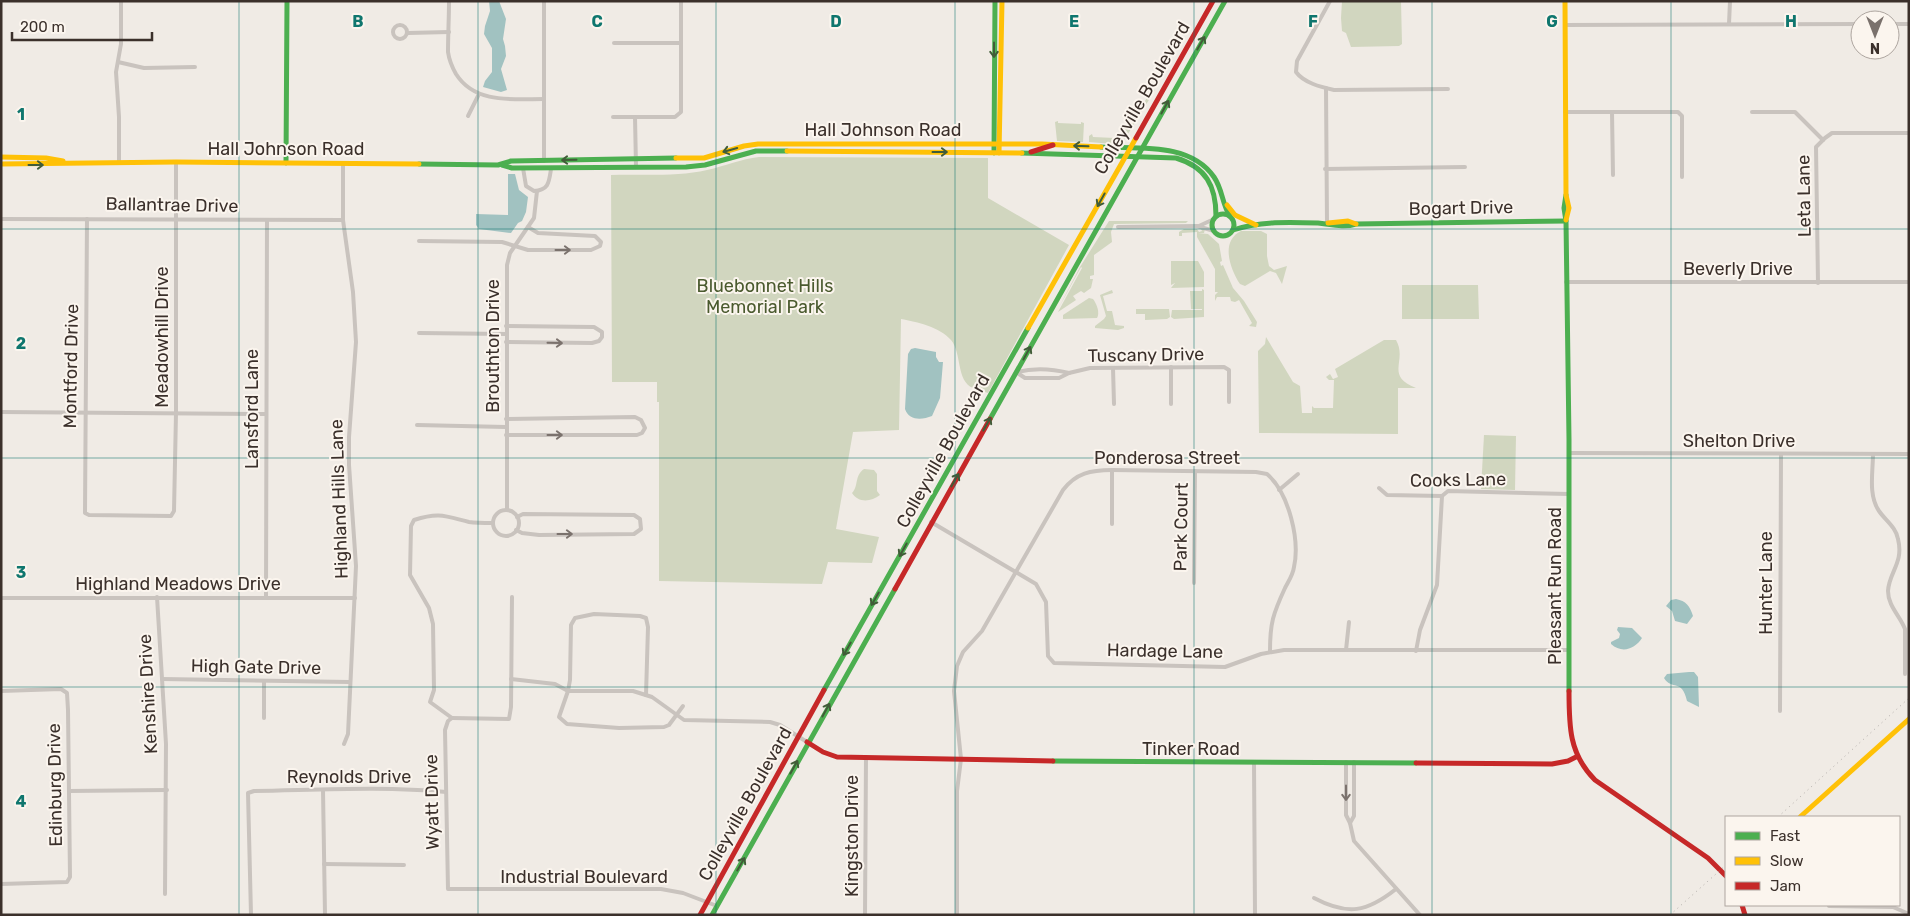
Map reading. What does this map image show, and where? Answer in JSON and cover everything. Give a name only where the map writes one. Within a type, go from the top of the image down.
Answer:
[{"type":"main road","points":[[286,163],[288,1]]},
{"type":"main road","name":"Colleyville Boulevard","points":[[700,915],[867,613],[1213,1]]},
{"type":"main road","name":"Colleyville Boulevard","points":[[712,915],[1225,1]]},
{"type":"main road","name":"Pleasant Run Road","points":[[1565,1],[1566,195],[1564,208],[1566,221],[1569,453],[1569,714],[1571,740],[1576,757],[1595,780],[1708,858],[1725,875]]},
{"type":"main road","points":[[996,153],[997,144],[1001,71],[1002,4],[995,4],[994,70],[997,144]]},
{"type":"main road","points":[[994,70],[1001,71]]},
{"type":"main road","name":"Hall Johnson Road","points":[[1,164],[47,165],[176,162],[502,164],[511,161],[704,158],[744,146],[758,144],[997,144],[1130,148],[1178,151],[1196,160],[1210,171],[1224,198],[1226,210],[1232,218]]},
{"type":"main road","points":[[1030,153],[1053,145]]},
{"type":"main road","name":"Hall Johnson Road","points":[[502,164],[512,168],[551,169],[686,167],[704,165],[756,151],[1030,153],[1176,158],[1190,163]]},
{"type":"main road","name":"Hall Johnson Road","points":[[1,157],[46,158],[71,163]]},
{"type":"main road","points":[[1196,160],[1190,163],[1212,187],[1216,199],[1215,218],[1212,225],[1214,231],[1223,236],[1228,235],[1233,230],[1232,218],[1224,214],[1215,218]]},
{"type":"main road","points":[[1212,187],[1218,184]]},
{"type":"main road","points":[[1224,198],[1229,209],[1235,215],[1256,225]]},
{"type":"main road","name":"Bogart Drive","points":[[1232,218],[1256,225]]},
{"type":"main road","name":"Bogart Drive","points":[[1233,230],[1244,226],[1256,225],[1327,224],[1348,221],[1356,224],[1566,221]]},
{"type":"main road","points":[[1006,367],[1016,372]]},
{"type":"main road","points":[[867,613],[878,617]]},
{"type":"main road","points":[[1801,816],[1909,719]]},
{"type":"main road","name":"Tinker Road","points":[[808,742],[823,752],[837,757],[1092,762],[1552,764],[1568,761],[1576,757]]},
{"type":"street","points":[[119,163],[119,116],[116,72],[121,38],[121,1]]},
{"type":"street","points":[[449,1],[448,53],[453,70],[463,83],[479,94],[498,99],[544,99]]},
{"type":"street","points":[[544,1],[544,161]]},
{"type":"street","points":[[613,117],[678,117],[681,112],[682,1]]},
{"type":"street","points":[[1330,1],[1297,61],[1296,69],[1302,78],[1326,88],[1345,90],[1448,89]]},
{"type":"street","points":[[1729,24],[1730,1]]},
{"type":"street","points":[[1565,25],[1850,24]]},
{"type":"street","points":[[408,33],[449,32]]},
{"type":"street","points":[[614,43],[681,43]]},
{"type":"street","points":[[118,62],[144,68],[195,66]]},
{"type":"street","points":[[1326,88],[1325,169],[1327,224]]},
{"type":"street","points":[[468,116],[479,94]]},
{"type":"street","points":[[1565,112],[1674,112],[1680,114],[1682,177]]},
{"type":"street","points":[[1612,112],[1614,175]]},
{"type":"street","points":[[1752,112],[1795,112],[1823,140]]},
{"type":"street","points":[[635,117],[636,167]]},
{"type":"street","name":"Leta Lane","points":[[1818,283],[1816,147],[1832,133],[1909,133]]},
{"type":"street","name":"Meadowhill Drive","points":[[174,512],[176,162]]},
{"type":"street","name":"Highland Hills Lane","points":[[343,164],[343,220],[356,342],[349,446],[356,566],[348,734],[344,744]]},
{"type":"street","points":[[1325,169],[1465,167]]},
{"type":"street","points":[[523,168],[526,186],[537,191],[544,189],[548,185],[551,169]]},
{"type":"street","name":"Brouthton Drive","points":[[507,510],[507,265],[510,252],[528,228],[536,213],[537,191]]},
{"type":"street","name":"Ballantrae Drive","points":[[1,218],[343,220]]},
{"type":"street","name":"Montford Drive","points":[[87,218],[84,513],[89,515],[161,517],[171,516],[174,512]]},
{"type":"street","points":[[1197,226],[1215,218]]},
{"type":"street","name":"Lansford Lane","points":[[266,598],[267,220]]},
{"type":"street","points":[[1118,227],[1197,226],[1214,231]]},
{"type":"street","points":[[419,241],[502,242],[528,250],[591,250],[600,246],[601,242],[595,236],[538,233],[528,228]]},
{"type":"street","name":"Beverly Drive","points":[[1566,282],[1909,282]]},
{"type":"street","points":[[506,326],[594,327],[602,332],[602,337],[592,343],[506,342]]},
{"type":"street","points":[[418,333],[506,334]]},
{"type":"street","points":[[1171,367],[1171,404]]},
{"type":"street","name":"Tuscany Drive","points":[[1016,372],[1025,378],[1059,378],[1069,373],[1090,368],[1224,367],[1229,370],[1228,402]]},
{"type":"street","points":[[1113,368],[1114,404]]},
{"type":"street","points":[[1045,370],[1046,378]]},
{"type":"street","name":"Tuscany Drive","points":[[1016,372],[1045,370],[1069,373]]},
{"type":"street","points":[[1,412],[266,414]]},
{"type":"street","points":[[506,419],[635,417],[641,420],[644,428],[642,433],[637,435],[506,435]]},
{"type":"street","points":[[417,425],[506,427]]},
{"type":"street","name":"Shelton Drive","points":[[1569,453],[1909,454]]},
{"type":"street","name":"Hunter Lane","points":[[1780,711],[1781,454]]},
{"type":"street","points":[[1872,454],[1874,502],[1892,526],[1899,540],[1898,564],[1889,584],[1888,594],[1905,630],[1905,674]]},
{"type":"street","name":"Ponderosa Street","points":[[957,915],[957,791],[960,759],[954,691],[956,666],[963,652],[982,631],[1068,483],[1092,470],[1264,472],[1270,476],[1279,490],[1290,515],[1296,554],[1294,570],[1274,612],[1270,626],[1270,651]]},
{"type":"street","points":[[1112,470],[1112,524]]},
{"type":"street","name":"Park Court","points":[[1194,583],[1195,471]]},
{"type":"street","points":[[1279,490],[1298,474]]},
{"type":"street","name":"Cooks Lane","points":[[1378,488],[1387,495],[1442,496],[1448,491],[1569,494]]},
{"type":"street","points":[[1416,651],[1420,630],[1436,585],[1442,496]]},
{"type":"street","points":[[507,510],[517,517],[519,523],[512,534],[502,536],[495,530],[494,516],[498,513],[507,510]]},
{"type":"street","points":[[516,530],[522,533],[539,535],[634,534],[642,526],[640,518],[634,515],[523,514],[517,517]]},
{"type":"street","points":[[493,523],[470,522],[441,515],[414,520],[411,526],[410,574],[429,608],[433,624],[434,690],[430,702],[452,718],[509,719],[511,708],[512,597]]},
{"type":"street","name":"Hardage Lane","points":[[931,522],[1036,584],[1046,602],[1048,656],[1054,663],[1225,667],[1270,651],[1569,650]]},
{"type":"street","name":"Highland Meadows Drive","points":[[1,598],[355,598]]},
{"type":"street","name":"Kenshire Drive","points":[[156,598],[167,790],[165,894]]},
{"type":"street","points":[[646,695],[648,627],[646,618],[640,616],[594,614],[575,618],[571,626],[568,691],[559,717],[566,724],[619,728],[664,727],[669,725],[684,706]]},
{"type":"street","points":[[1346,650],[1350,622]]},
{"type":"street","name":"High Gate Drive","points":[[162,679],[349,682]]},
{"type":"street","points":[[511,679],[554,684],[568,691],[633,691],[652,696],[684,720],[770,722],[780,725],[808,742]]},
{"type":"street","points":[[264,681],[264,718]]},
{"type":"street","name":"Edinburg Drive","points":[[1,691],[64,690],[68,696],[69,791],[69,881],[1,884]]},
{"type":"street","name":"Wyatt Drive","points":[[448,889],[445,730],[448,720],[452,718]]},
{"type":"street","name":"Kingston Drive","points":[[865,915],[866,757]]},
{"type":"street","points":[[1346,762],[1346,815],[1354,841],[1420,915]]},
{"type":"street","points":[[1350,823],[1354,816],[1354,762]]},
{"type":"street","points":[[1254,763],[1255,915]]},
{"type":"street","points":[[69,791],[167,790]]},
{"type":"street","points":[[323,790],[325,915]]},
{"type":"street","name":"Reynolds Drive","points":[[251,915],[247,796],[251,792],[425,790],[446,792]]},
{"type":"street","points":[[324,864],[404,866]]},
{"type":"street","name":"Industrial Boulevard","points":[[448,889],[661,890],[683,892],[717,906]]},
{"type":"street","points":[[1314,898],[1328,906],[1356,909],[1366,908],[1380,902],[1396,889]]},
{"type":"street","points":[[1829,906],[1893,907],[1909,914]]},
{"type":"green space","points":[[1342,1],[1401,1],[1402,44],[1399,46],[1351,47],[1346,33],[1342,31]]},
{"type":"green space","points":[[1151,88],[1155,90],[1123,142],[1113,144],[1089,142],[1089,136],[1092,134],[1093,137],[1115,138],[1116,134],[1121,133],[1125,128],[1129,130],[1138,112],[1135,110],[1137,107],[1141,108]]},
{"type":"green space","points":[[1058,121],[1058,123],[1084,123],[1083,142],[1057,141],[1055,122]]},
{"type":"green space","name":"Bluebonnet Hills Memorial Park","points":[[759,157],[988,158],[988,198],[1069,245],[988,393],[973,388],[964,379],[957,352],[946,335],[928,326],[901,319],[899,430],[853,432],[836,529],[879,537],[872,563],[828,562],[822,584],[659,581],[659,402],[657,402],[657,382],[612,382],[611,175],[696,172]]},
{"type":"green space","points":[[1109,221],[1188,221],[1186,223],[1114,224],[1111,232],[1112,242],[1094,255],[1094,275],[1090,276],[1090,279],[1093,279],[1091,288],[1084,293],[1081,291],[1073,296],[1076,300],[1058,312],[1082,268],[1057,311],[1080,267]]},
{"type":"green space","points":[[1184,229],[1197,229],[1199,232],[1202,231],[1201,229],[1205,229],[1204,233],[1198,233],[1208,234],[1219,244],[1221,266],[1223,265],[1233,288],[1257,322],[1256,327],[1249,326],[1252,323],[1239,300],[1235,302],[1231,301],[1230,297],[1217,297],[1215,301],[1215,295],[1218,292],[1215,292],[1215,269],[1197,237],[1197,232],[1182,233],[1182,236],[1179,236],[1179,232]]},
{"type":"green space","points":[[1241,231],[1261,231],[1267,234],[1269,266],[1274,270],[1287,266],[1282,284],[1276,273],[1270,271],[1245,286],[1240,284],[1230,263],[1229,248],[1231,241]]},
{"type":"green space","points":[[1171,261],[1198,261],[1204,272],[1204,287],[1171,288],[1175,283],[1171,285]]},
{"type":"green space","points":[[1402,285],[1478,285],[1479,319],[1402,319]]},
{"type":"green space","points":[[1202,289],[1204,290],[1204,317],[1174,319],[1171,317],[1172,310],[1202,310],[1191,309],[1190,291],[1202,291]]},
{"type":"green space","points":[[1112,290],[1113,293],[1103,296],[1107,311],[1112,311],[1115,325],[1124,326],[1124,328],[1118,330],[1095,328],[1106,316],[1100,295]]},
{"type":"green space","points":[[1089,298],[1093,299],[1097,306],[1097,318],[1063,319],[1063,315]]},
{"type":"green space","points":[[1136,309],[1169,309],[1170,317],[1167,319],[1145,320],[1145,314],[1136,314]]},
{"type":"green space","points":[[1266,337],[1293,382],[1300,386],[1302,413],[1312,413],[1312,406],[1314,408],[1333,408],[1334,380],[1329,380],[1326,377],[1330,374],[1333,379],[1338,377],[1335,369],[1384,340],[1396,340],[1400,355],[1398,367],[1401,378],[1416,388],[1398,388],[1398,434],[1259,433],[1258,351],[1265,344]]},
{"type":"green space","points":[[1484,435],[1516,436],[1515,490],[1481,489]]},
{"type":"green space","points":[[864,469],[874,470],[877,474],[877,491],[880,495],[869,500],[858,499],[852,493],[859,475]]},
{"type":"water","points":[[489,1],[499,1],[506,19],[503,39],[506,56],[501,69],[507,90],[501,92],[483,87],[492,72],[492,48],[484,34],[490,11]]},
{"type":"water","points":[[508,174],[515,174],[519,190],[528,197],[526,212],[522,221],[518,223],[511,233],[479,229],[476,225],[476,214],[508,215]]},
{"type":"water","points":[[911,349],[936,352],[939,362],[943,362],[940,398],[932,416],[920,419],[910,416],[905,409],[908,354]]},
{"type":"water","points":[[1676,599],[1687,604],[1690,609],[1693,616],[1687,624],[1675,621],[1672,611],[1666,606],[1671,600]]},
{"type":"water","points":[[1618,627],[1632,628],[1642,638],[1636,645],[1628,649],[1615,647],[1611,642],[1619,638]]},
{"type":"water","points":[[1694,672],[1698,677],[1699,707],[1687,701],[1680,687],[1670,684],[1664,678],[1667,674]]},
{"type":"railway","points":[[1779,816],[1909,698]]},
{"type":"railway","points":[[1670,915],[1725,866]]},
{"type":"traffic: fast","points":[[286,163],[287,1]]},
{"type":"traffic: fast","points":[[994,153],[995,1]]},
{"type":"traffic: fast","points":[[990,419],[1225,1]]},
{"type":"traffic: fast","points":[[1101,147],[1147,148],[1178,153],[1192,158],[1204,166],[1214,177],[1230,216]]},
{"type":"traffic: fast","points":[[502,165],[512,168],[686,167],[705,165],[756,151],[787,151]]},
{"type":"traffic: fast","points":[[1022,153],[1176,158],[1195,167],[1207,179],[1214,196],[1216,216]]},
{"type":"traffic: fast","points":[[419,164],[498,165],[511,161],[676,158]]},
{"type":"traffic: fast","points":[[1566,195],[1564,208],[1566,221],[1569,439],[1569,691]]},
{"type":"traffic: fast","points":[[1223,214],[1231,217],[1234,225],[1231,233],[1223,236],[1215,233],[1212,225],[1215,217],[1223,214]]},
{"type":"traffic: fast","points":[[1233,230],[1253,225],[1286,222],[1341,226],[1356,224],[1566,221]]},
{"type":"traffic: fast","points":[[824,690],[1028,328]]},
{"type":"traffic: fast","points":[[712,915],[895,589]]},
{"type":"traffic: fast","points":[[1053,761],[1416,763]]},
{"type":"traffic: slow","points":[[999,153],[1002,1]]},
{"type":"traffic: slow","points":[[1565,1],[1566,195],[1569,208],[1566,220]]},
{"type":"traffic: slow","points":[[1028,328],[1136,138]]},
{"type":"traffic: slow","points":[[676,158],[704,158],[744,146],[758,144],[1042,144],[1101,147]]},
{"type":"traffic: slow","points":[[787,151],[1022,153]]},
{"type":"traffic: slow","points":[[1,157],[46,158],[63,161]]},
{"type":"traffic: slow","points":[[1,164],[176,162],[419,164]]},
{"type":"traffic: slow","points":[[1227,205],[1235,215],[1256,225]]},
{"type":"traffic: slow","points":[[1328,223],[1348,221],[1356,224]]},
{"type":"traffic: slow","points":[[1801,816],[1909,719]]},
{"type":"traffic: jam","points":[[1136,138],[1213,1]]},
{"type":"traffic: jam","points":[[1031,152],[1053,145]]},
{"type":"traffic: jam","points":[[895,589],[990,419]]},
{"type":"traffic: jam","points":[[700,915],[824,690]]},
{"type":"traffic: jam","points":[[1569,691],[1569,716],[1572,739],[1575,750],[1586,770],[1595,780],[1708,858],[1725,875]]},
{"type":"traffic: jam","points":[[807,742],[823,752],[837,757],[1053,761]]},
{"type":"traffic: jam","points":[[1416,763],[1552,764],[1568,761],[1576,757]]},
{"type":"traffic: jam","points":[[1742,906],[1745,915]]}]
